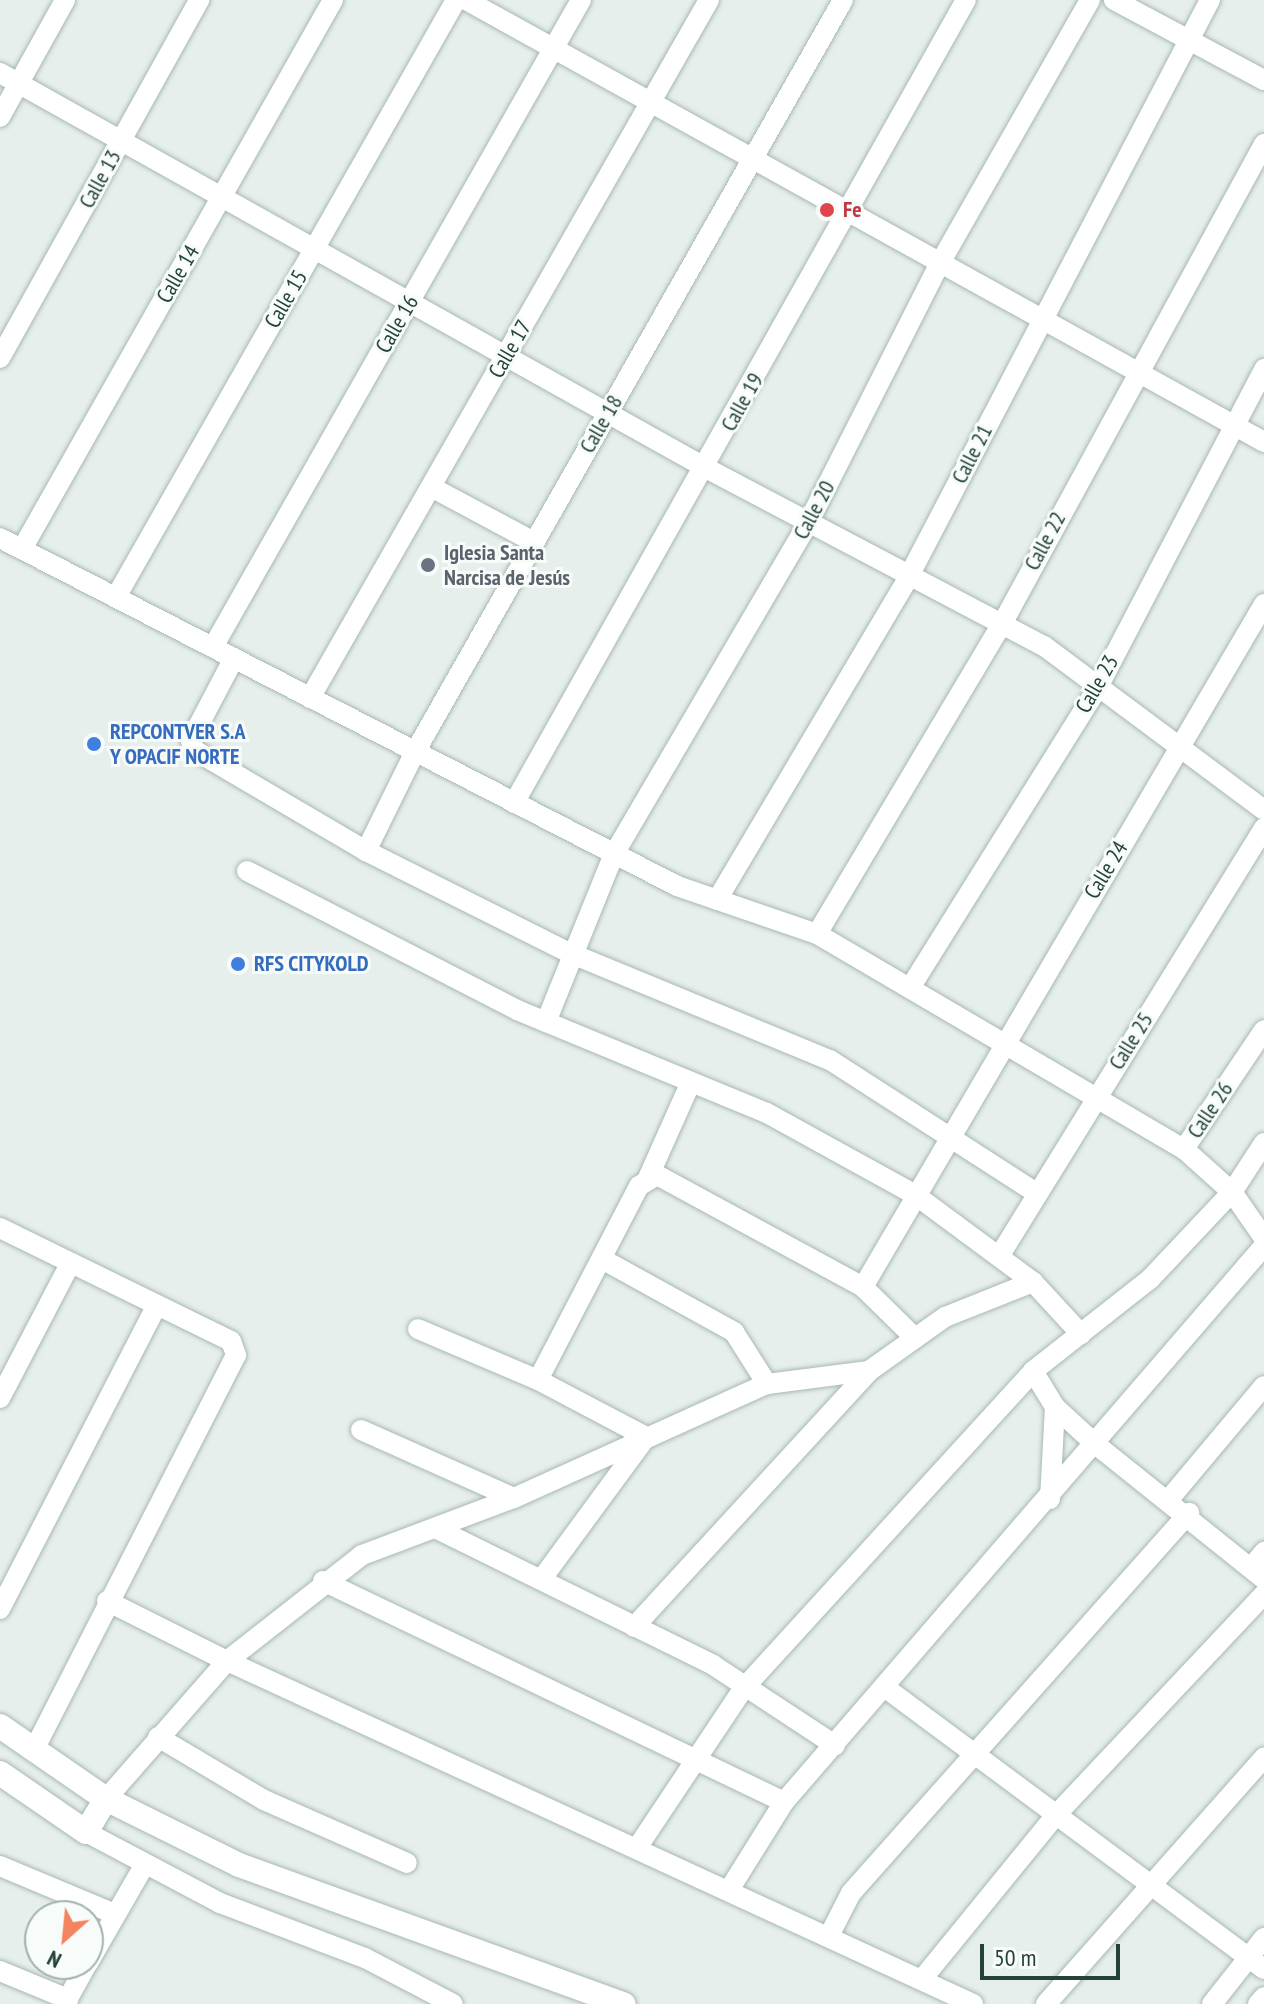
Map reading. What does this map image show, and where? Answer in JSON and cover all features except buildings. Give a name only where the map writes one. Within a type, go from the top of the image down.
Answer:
[{"type":"street","points":[[0,117],[9,78],[65,0]]},
{"type":"street","name":"Calle 13","points":[[0,358],[199,0]]},
{"type":"street","name":"Calle 14","points":[[22,549],[333,0]]},
{"type":"street","name":"Calle 15","points":[[116,597],[456,0]]},
{"type":"street","points":[[466,0],[1264,442]]},
{"type":"street","name":"Calle 16","points":[[213,647],[581,0]]},
{"type":"street","name":"Calle 17","points":[[310,698],[709,0]]},
{"type":"street","name":"Calle 18","points":[[366,851],[415,752],[843,0]]},
{"type":"street","name":"Calle 19","points":[[514,803],[706,468],[966,0]]},
{"type":"street","name":"Calle 20","points":[[546,1022],[570,953],[614,854],[808,523],[940,263],[1090,0]]},
{"type":"street","points":[[1114,0],[1264,80]]},
{"type":"street","name":"Calle 21","points":[[717,900],[909,576],[1185,38],[1210,0]]},
{"type":"street","points":[[9,78],[412,298],[706,468],[1002,624],[1098,687],[1264,810]]},
{"type":"street","name":"Calle 22","points":[[817,934],[1002,624],[1135,371],[1264,144]]},
{"type":"street","name":"Calle 23","points":[[910,988],[1098,687],[1264,369]]},
{"type":"street","points":[[431,487],[534,542]]},
{"type":"street","points":[[0,538],[614,854],[717,900],[817,934],[1184,1149],[1232,1192],[1264,1238]]},
{"type":"street","name":"Calle 24","points":[[863,1287],[914,1194],[954,1140],[1003,1044],[1264,604]]},
{"type":"street","points":[[234,658],[191,740],[194,750],[366,851],[570,953],[830,1060],[1036,1193]]},
{"type":"street","name":"Calle 25","points":[[1000,1255],[1264,828]]},
{"type":"street","points":[[247,871],[546,1022],[767,1113],[914,1194],[1033,1282],[1081,1334]]},
{"type":"street","name":"Calle 26","points":[[1184,1149],[1264,1030]]},
{"type":"street","points":[[538,1380],[648,1178],[691,1082]]},
{"type":"street","points":[[637,1848],[700,1760],[743,1689],[1033,1371],[1150,1279],[1232,1192],[1264,1143]]},
{"type":"street","points":[[648,1178],[678,1182],[863,1287],[912,1335]]},
{"type":"street","points":[[0,1228],[69,1266],[231,1341],[236,1355],[107,1601],[34,1749]]},
{"type":"street","points":[[729,1890],[784,1802],[887,1689],[1264,1246]]},
{"type":"street","points":[[602,1259],[734,1332],[767,1384]]},
{"type":"street","points":[[0,1398],[69,1266]]},
{"type":"street","points":[[634,1627],[869,1371],[912,1335],[1033,1282]]},
{"type":"street","points":[[0,1609],[157,1305]]},
{"type":"street","points":[[418,1329],[538,1380],[646,1437]]},
{"type":"street","points":[[86,1832],[106,1799],[227,1661],[323,1581],[362,1555],[514,1498],[767,1384],[869,1371]]},
{"type":"street","points":[[1033,1371],[1055,1407],[1094,1443],[1260,1567]]},
{"type":"street","points":[[1170,1498],[1264,1386]]},
{"type":"street","points":[[1050,1499],[1055,1407]]},
{"type":"street","points":[[361,1430],[514,1498]]},
{"type":"street","points":[[541,1580],[646,1437]]},
{"type":"street","points":[[829,1936],[851,1893],[1189,1513]]},
{"type":"street","points":[[435,1528],[634,1627],[835,1745]]},
{"type":"street","points":[[323,1581],[784,1802]]},
{"type":"street","points":[[923,1978],[1055,1816],[1264,1594]]},
{"type":"street","points":[[107,1601],[227,1661],[923,1978],[973,2004]]},
{"type":"street","points":[[887,1689],[1256,1964]]},
{"type":"street","points":[[0,1726],[106,1799],[239,1865],[514,1970],[624,2004]]},
{"type":"street","points":[[158,1737],[264,1800],[407,1863]]},
{"type":"street","points":[[1046,2004],[1264,1758]]},
{"type":"street","points":[[0,1773],[86,1832],[145,1864],[453,2004]]},
{"type":"street","points":[[104,1934],[145,1864]]},
{"type":"street","points":[[0,1866],[115,1914]]},
{"type":"street","points":[[1212,2004],[1256,1964],[1264,1938]]},
{"type":"street","points":[[0,1971],[66,2002],[78,1980]]},
{"type":"street","points":[[1258,2004],[1264,1997]]},
{"type":"place","name":"Fe","points":[[827,210]]},
{"type":"place","name":"Iglesia Santa Narcisa de Jesús","points":[[428,565]]},
{"type":"place","name":"REPCONTVER S.A Y OPACIF NORTE","points":[[94,744]]},
{"type":"place","name":"RFS CITYKOLD","points":[[238,964]]}]
